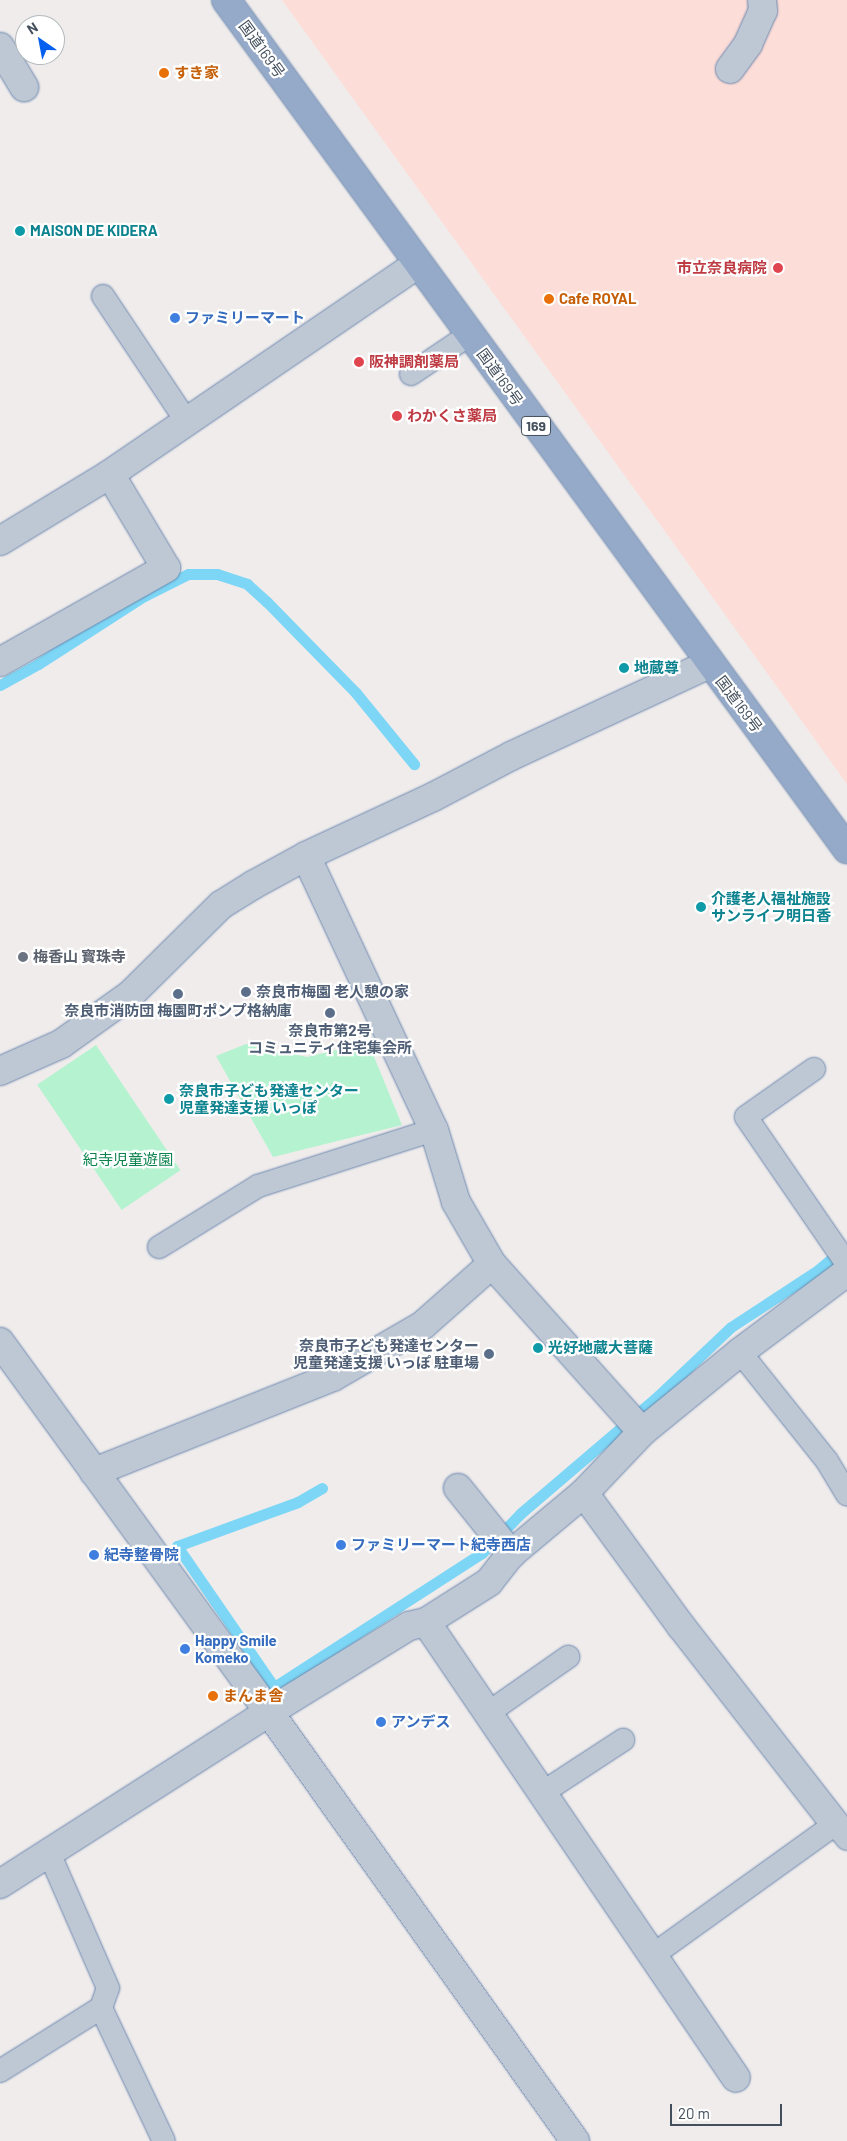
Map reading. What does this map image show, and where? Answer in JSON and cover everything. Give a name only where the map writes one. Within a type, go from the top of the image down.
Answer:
[{"type":"highway","name":"国道169号","points":[[226,0],[709,664],[847,849]]},
{"type":"street","points":[[730,68],[748,44],[763,11],[762,0]]},
{"type":"street","points":[[0,47],[24,88]]},
{"type":"street","points":[[0,541],[110,474],[418,264]]},
{"type":"street","points":[[0,662],[166,568],[110,474]]},
{"type":"street","points":[[0,1071],[61,1044],[132,994],[221,905],[306,856],[433,798],[511,756],[675,678],[709,664]]},
{"type":"street","points":[[306,856],[434,1130],[456,1202],[492,1264],[642,1432]]},
{"type":"street","points":[[94,1472],[333,1377],[423,1325],[492,1264]]},
{"type":"street","points":[[0,1884],[269,1712],[409,1626],[426,1622],[489,1582],[511,1554],[584,1493],[642,1432],[740,1352],[847,1272]]},
{"type":"street","points":[[0,1342],[269,1712],[575,2141]]},
{"type":"street","points":[[458,1488],[511,1554]]},
{"type":"street","points":[[584,1493],[681,1626],[841,1831]]},
{"type":"street","points":[[426,1622],[736,2078]]},
{"type":"lane","points":[[103,296],[187,422]]},
{"type":"lane","points":[[412,374],[469,335]]},
{"type":"lane","points":[[814,1069],[746,1117],[847,1264]]},
{"type":"lane","points":[[158,1247],[258,1186],[434,1130]]},
{"type":"lane","points":[[740,1352],[827,1462],[847,1494]]},
{"type":"lane","points":[[488,1713],[568,1656]]},
{"type":"lane","points":[[542,1793],[623,1740]]},
{"type":"lane","points":[[653,1955],[841,1831]]},
{"type":"lane","points":[[0,2071],[101,2008],[108,1988],[49,1853]]},
{"type":"lane","points":[[101,2008],[164,2141]]},
{"type":"shaded area","points":[[282,0],[847,0],[847,784]]},
{"type":"green space","points":[[368,1042],[402,1125],[273,1157],[216,1056],[246,1044],[307,1057]]},
{"type":"green space","name":"紀寺児童遊園","points":[[96,1045],[180,1170],[122,1210],[37,1085]]},
{"type":"waterway","points":[[0,685],[38,664],[144,596],[188,574],[217,574],[247,584],[267,602],[356,693],[414,764]]},
{"type":"waterway","points":[[322,1488],[298,1502],[177,1546],[274,1687],[482,1553],[521,1513],[658,1396],[731,1327],[818,1270],[842,1250]]},
{"type":"place","name":"すき家","points":[[164,73]]},
{"type":"place","name":"MAISON DE KIDERA","points":[[20,231]]},
{"type":"place","name":"市立奈良病院","points":[[778,268]]},
{"type":"place","name":"Cafe ROYAL","points":[[549,299]]},
{"type":"place","name":"ファミリーマート","points":[[175,318]]},
{"type":"place","name":"阪神調剤薬局","points":[[359,362]]},
{"type":"place","name":"わかくさ薬局","points":[[397,416]]},
{"type":"place","name":"地蔵尊","points":[[624,668]]},
{"type":"place","name":"介護老人福祉施設 サンライフ明日香","points":[[701,907]]},
{"type":"place","name":"梅香山 寳珠寺","points":[[23,957]]},
{"type":"place","name":"奈良市梅園 老人憩の家","points":[[246,992]]},
{"type":"place","name":"奈良市消防団 梅園町ポンプ格納庫","points":[[178,994]]},
{"type":"place","name":"奈良市第2号 コミュニティ住宅集会所","points":[[330,1013]]},
{"type":"place","name":"奈良市子ども発達センター 児童発達支援 いっぽ","points":[[169,1099]]},
{"type":"place","name":"光好地蔵大菩薩","points":[[538,1348]]},
{"type":"place","name":"奈良市子ども発達センター 児童発達支援 いっぽ 駐車場","points":[[489,1354]]},
{"type":"place","name":"ファミリーマート紀寺西店","points":[[341,1545]]},
{"type":"place","name":"紀寺整骨院","points":[[94,1555]]},
{"type":"place","name":"Happy Smile Komeko","points":[[185,1649]]},
{"type":"place","name":"まんま舎","points":[[213,1696]]},
{"type":"place","name":"アンデス","points":[[381,1722]]}]
